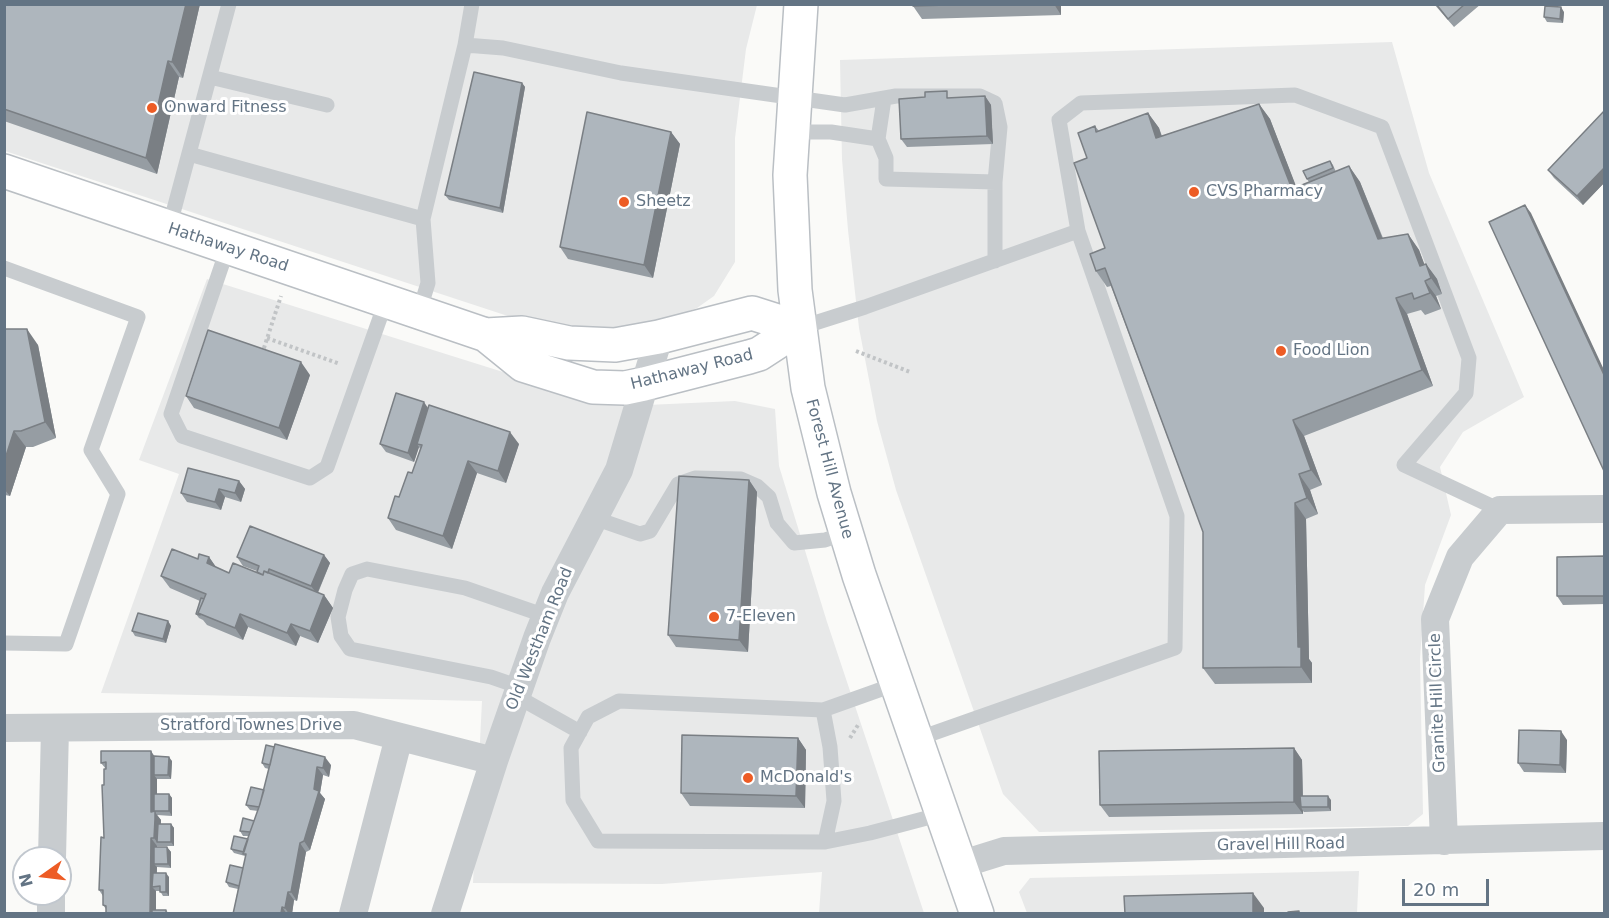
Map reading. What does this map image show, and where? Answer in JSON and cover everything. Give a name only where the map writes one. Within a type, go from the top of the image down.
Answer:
[{"type":"street","name":"Forest Hill Avenue","points":[[801,4],[791,132],[792,229],[799,328],[810,399],[845,533],[914,740],[976,914]]},
{"type":"street","name":"Hathaway Road","points":[[4,171],[486,335],[523,365],[563,378],[610,388],[644,384],[759,354],[799,328]]},
{"type":"street","name":"Hathaway Road","points":[[486,335],[522,333],[593,345],[615,345],[659,337],[752,313],[799,328]]},
{"type":"street","name":"Old Westham Road","points":[[445,914],[518,691],[555,593],[619,470],[631,437],[659,337]]},
{"type":"street","points":[[1500,510],[1605,509]]},
{"type":"street","name":"Granite Hill Circle","points":[[1444,841],[1435,619],[1460,557],[1500,510]]},
{"type":"street","name":"Stratford Townes Drive","points":[[4,728],[354,725],[494,761]]},
{"type":"street","points":[[52,846],[55,728]]},
{"type":"street","points":[[353,914],[399,737]]},
{"type":"street","name":"Gravel Hill Road","points":[[959,865],[1004,852],[1605,836]]},
{"type":"lane","points":[[169,228],[229,4]]},
{"type":"lane","points":[[419,312],[428,283],[423,219],[465,45],[472,4]]},
{"type":"lane","points":[[465,45],[503,48],[644,77],[845,105],[917,95],[980,96],[995,103],[1000,127],[995,182],[995,261]]},
{"type":"lane","points":[[210,76],[327,105]]},
{"type":"lane","points":[[914,740],[1175,648],[1177,516],[1078,231],[1059,120],[1081,103],[1295,95],[1382,127],[1469,358],[1467,393],[1404,465],[1500,510]]},
{"type":"lane","points":[[884,99],[878,139],[886,158],[886,179],[995,182]]},
{"type":"lane","points":[[791,132],[831,132],[878,139]]},
{"type":"lane","points":[[189,154],[423,219]]},
{"type":"lane","points":[[799,328],[1078,231]]},
{"type":"lane","points":[[228,247],[171,414],[182,436],[310,478],[327,467],[386,301]]},
{"type":"lane","points":[[4,268],[138,317],[91,450],[118,494],[66,644],[4,643]]},
{"type":"lane","points":[[594,518],[640,534],[650,531],[678,483],[695,478],[741,478],[757,486],[769,497],[777,523],[794,543],[825,540],[845,533]]},
{"type":"lane","points":[[546,616],[465,588],[367,569],[352,574],[338,617],[341,636],[350,649],[491,677],[518,691],[580,732]]},
{"type":"lane","points":[[896,684],[823,711],[619,701],[588,717],[571,748],[573,800],[598,841],[825,842],[942,814]]},
{"type":"lane","points":[[823,711],[830,747],[834,801],[825,842]]},
{"type":"path","points":[[260,358],[291,268]]},
{"type":"path","points":[[267,338],[361,371]]},
{"type":"path","points":[[856,351],[910,372]]},
{"type":"shaded area","points":[[5,5],[757,5],[746,49],[735,138],[735,262],[714,296],[697,308],[649,326],[612,334],[517,319],[5,151]]},
{"type":"shaded area","points":[[1392,42],[1429,173],[1524,397],[1463,432],[1440,467],[1451,515],[1425,585],[1420,659],[1423,814],[1408,826],[1039,832],[1003,794],[896,490],[877,421],[859,328],[848,230],[842,159],[840,60]]},
{"type":"shaded area","points":[[207,279],[589,399],[625,406],[735,401],[775,409],[779,466],[827,622],[924,913],[819,913],[822,872],[662,884],[473,883],[482,701],[101,693],[179,474],[139,460]]},
{"type":"shaded area","points":[[1359,871],[1357,913],[1027,913],[1019,892],[1030,878]]},
{"type":"building","points":[[4,4],[186,4],[172,62],[168,61],[146,158],[4,109]]},
{"type":"building","points":[[913,4],[983,4],[913,6]]},
{"type":"building","points":[[1436,4],[1465,4],[1448,19]]},
{"type":"building","points":[[1545,6],[1561,7],[1560,19],[1544,17]]},
{"type":"building","points":[[474,72],[522,83],[500,208],[445,195]]},
{"type":"building","points":[[947,91],[947,98],[985,96],[987,136],[901,139],[899,99],[925,97],[925,92]]},
{"type":"building","points":[[1259,104],[1292,189],[1349,166],[1378,239],[1408,234],[1420,266],[1426,264],[1431,278],[1425,281],[1430,293],[1414,299],[1412,293],[1396,298],[1422,370],[1293,420],[1311,470],[1299,474],[1307,498],[1295,503],[1298,647],[1301,647],[1301,667],[1203,668],[1203,532],[1105,268],[1096,271],[1090,254],[1105,248],[1074,163],[1087,158],[1078,133],[1095,126],[1096,132],[1148,113],[1156,138]]},
{"type":"building","points":[[1605,110],[1605,167],[1577,196],[1548,170]]},
{"type":"building","name":"Sheetz","points":[[587,112],[671,132],[644,265],[560,247]]},
{"type":"building","points":[[1330,161],[1333,168],[1307,179],[1303,171]]},
{"type":"building","points":[[1525,205],[1605,377],[1604,471],[1489,222]]},
{"type":"building","points":[[4,329],[27,329],[45,422],[21,431],[14,431],[4,462]]},
{"type":"building","points":[[208,330],[301,362],[279,428],[186,396]]},
{"type":"building","points":[[396,393],[424,402],[408,453],[380,444]]},
{"type":"building","points":[[429,405],[510,432],[498,471],[468,461],[443,536],[388,518],[395,496],[399,497],[408,472],[412,473],[422,445],[417,444]]},
{"type":"building","points":[[188,468],[239,481],[235,493],[219,489],[215,502],[181,493]]},
{"type":"building","points":[[679,476],[749,480],[739,640],[668,635]]},
{"type":"building","points":[[250,526],[324,555],[311,586],[269,569],[268,573],[264,571],[263,575],[257,572],[259,566],[237,557]]},
{"type":"building","points":[[172,549],[198,559],[199,554],[209,557],[207,563],[229,573],[233,563],[263,575],[264,571],[324,595],[310,631],[291,624],[287,633],[240,614],[235,628],[198,613],[206,594],[161,576]]},
{"type":"building","points":[[1605,556],[1605,596],[1557,596],[1557,557]]},
{"type":"building","points":[[201,598],[204,599],[198,613],[200,615],[196,614]]},
{"type":"building","points":[[138,613],[168,621],[163,639],[132,631]]},
{"type":"building","points":[[1519,730],[1561,731],[1560,765],[1518,763]]},
{"type":"building","name":"McDonald's","points":[[682,735],[798,738],[796,796],[681,793]]},
{"type":"building","points":[[275,744],[325,757],[323,768],[317,767],[314,789],[319,791],[304,841],[300,843],[291,892],[288,892],[285,908],[282,907],[282,914],[233,914],[246,854],[243,854],[244,849],[260,804]]},
{"type":"building","points":[[266,745],[274,747],[270,765],[262,763]]},
{"type":"building","points":[[1294,748],[1294,802],[1100,805],[1099,751]]},
{"type":"building","points":[[101,751],[151,751],[151,812],[155,811],[155,819],[154,838],[151,838],[150,914],[101,914],[106,913],[106,906],[103,905],[103,890],[99,890],[101,837],[104,838],[102,785],[104,785],[106,762],[101,763]]},
{"type":"building","points":[[154,756],[169,757],[168,775],[154,775]]},
{"type":"building","points":[[251,787],[264,790],[259,807],[246,805]]},
{"type":"building","points":[[154,794],[169,794],[169,811],[154,811]]},
{"type":"building","points":[[1300,796],[1328,796],[1328,807],[1301,807]]},
{"type":"building","points":[[243,818],[254,821],[250,832],[240,831]]},
{"type":"building","points":[[158,824],[171,824],[171,842],[157,842]]},
{"type":"building","points":[[234,836],[248,839],[244,852],[231,849]]},
{"type":"building","points":[[154,847],[167,847],[168,864],[154,864]]},
{"type":"building","points":[[230,865],[243,868],[239,886],[226,882]]},
{"type":"building","points":[[153,873],[166,873],[166,892],[160,892],[160,886],[152,887]]},
{"type":"building","points":[[1253,893],[1253,914],[1125,914],[1124,896]]},
{"type":"building","points":[[152,910],[166,910],[166,914],[152,914]]},
{"type":"building","points":[[1299,911],[1299,914],[1288,914],[1288,912]]},
{"type":"place","name":"Onward Fitness","points":[[152,108]]},
{"type":"place","name":"CVS Pharmacy","points":[[1194,192]]},
{"type":"place","name":"Sheetz","points":[[624,202]]},
{"type":"place","name":"Food Lion","points":[[1281,351]]},
{"type":"place","name":"7-Eleven","points":[[714,617]]},
{"type":"place","name":"McDonald's","points":[[748,778]]}]
